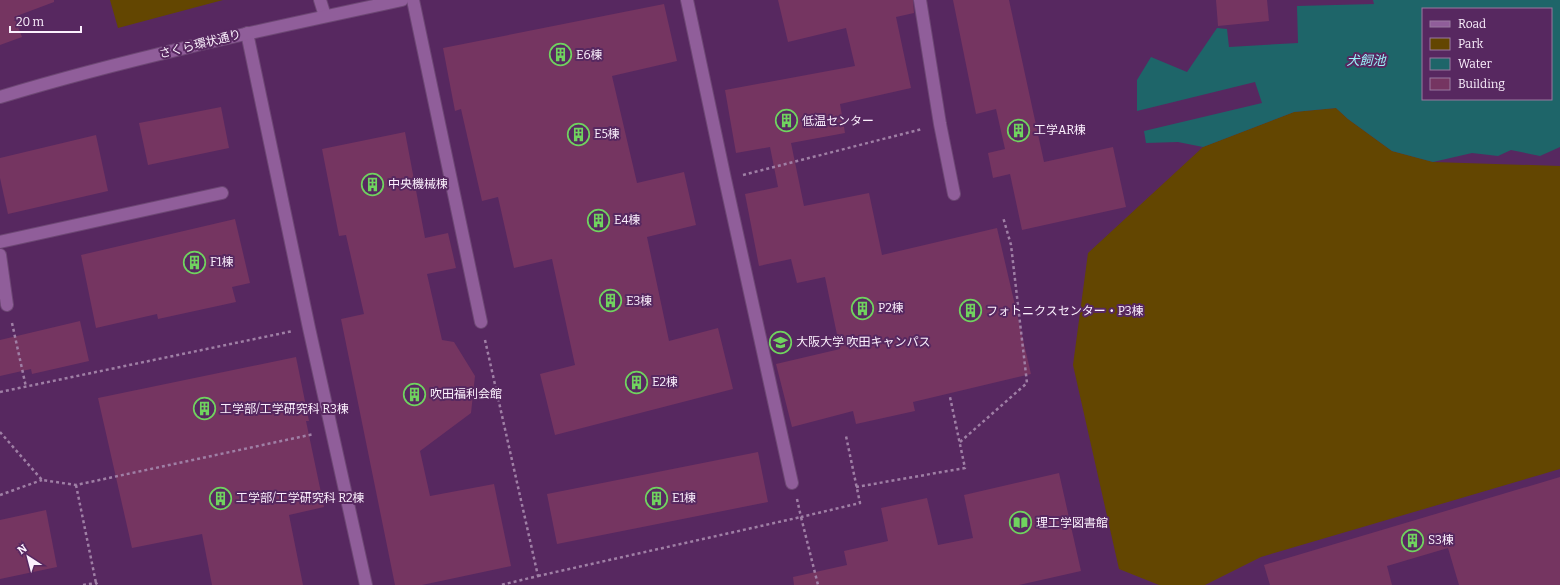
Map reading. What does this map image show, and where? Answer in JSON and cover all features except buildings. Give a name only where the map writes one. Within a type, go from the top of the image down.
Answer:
[{"type":"lane","points":[[320,0],[325,16]]},
{"type":"lane","name":"さくら環状通り","points":[[0,97],[70,76],[247,33],[402,0]]},
{"type":"lane","points":[[413,0],[481,322]]},
{"type":"lane","points":[[688,0],[725,179],[792,483]]},
{"type":"lane","points":[[920,0],[940,124],[954,194]]},
{"type":"lane","points":[[247,33],[309,328],[366,585]]},
{"type":"lane","points":[[0,242],[222,193]]},
{"type":"lane","points":[[0,255],[7,305]]},
{"type":"path","points":[[725,179],[940,124]]},
{"type":"path","points":[[960,442],[1027,383],[1011,245],[1003,217]]},
{"type":"path","points":[[7,305],[26,387]]},
{"type":"path","points":[[481,322],[538,576]]},
{"type":"path","points":[[0,392],[309,328]]},
{"type":"path","points":[[965,468],[958,432],[950,397],[960,442],[965,468]]},
{"type":"path","points":[[0,496],[42,480],[76,485],[332,430]]},
{"type":"path","points":[[0,432],[42,480]]},
{"type":"path","points":[[500,585],[860,503],[846,436]]},
{"type":"path","points":[[856,487],[965,468]]},
{"type":"path","points":[[76,485],[97,584],[83,585]]},
{"type":"path","points":[[802,517],[818,585]]},
{"type":"green space","points":[[110,0],[223,0],[118,28]]},
{"type":"green space","points":[[1336,108],[1348,119],[1392,151],[1433,162],[1560,166],[1560,469],[1261,557],[1205,585],[1159,585],[1119,569],[1073,365],[1088,253],[1203,147],[1294,112]]},
{"type":"water","name":"犬飼池","points":[[1373,0],[1560,0],[1560,147],[1540,156],[1511,150],[1498,156],[1472,153],[1433,162],[1392,151],[1348,119],[1336,108],[1294,112],[1203,147],[1178,142],[1146,143],[1144,131],[1262,103],[1255,82],[1137,111],[1137,80],[1151,57],[1187,72],[1217,28],[1227,29],[1229,47],[1298,43],[1297,6],[1374,4]]},
{"type":"place","name":"E6棟","points":[[560,55]]},
{"type":"place","name":"低温センター","points":[[787,121]]},
{"type":"place","name":"工学AR棟","points":[[1019,130]]},
{"type":"place","name":"E5棟","points":[[578,134]]},
{"type":"place","name":"中央機械棟","points":[[372,184]]},
{"type":"place","name":"E4棟","points":[[599,220]]},
{"type":"place","name":"F1棟","points":[[195,262]]},
{"type":"place","name":"E3棟","points":[[611,301]]},
{"type":"place","name":"P2棟","points":[[862,308]]},
{"type":"place","name":"フォトニクスセンター・P3棟","points":[[971,311]]},
{"type":"place","name":"大阪大学 吹田キャンパス","points":[[780,342]]},
{"type":"place","name":"E2棟","points":[[636,382]]},
{"type":"place","name":"吹田福利会館","points":[[414,394]]},
{"type":"place","name":"工学部/工学研究科 R3棟","points":[[204,409]]},
{"type":"place","name":"工学部/工学研究科 R2棟","points":[[221,498]]},
{"type":"place","name":"E1棟","points":[[657,498]]},
{"type":"place","name":"理工学図書館","points":[[1020,523]]},
{"type":"place","name":"S3棟","points":[[1412,540]]}]
